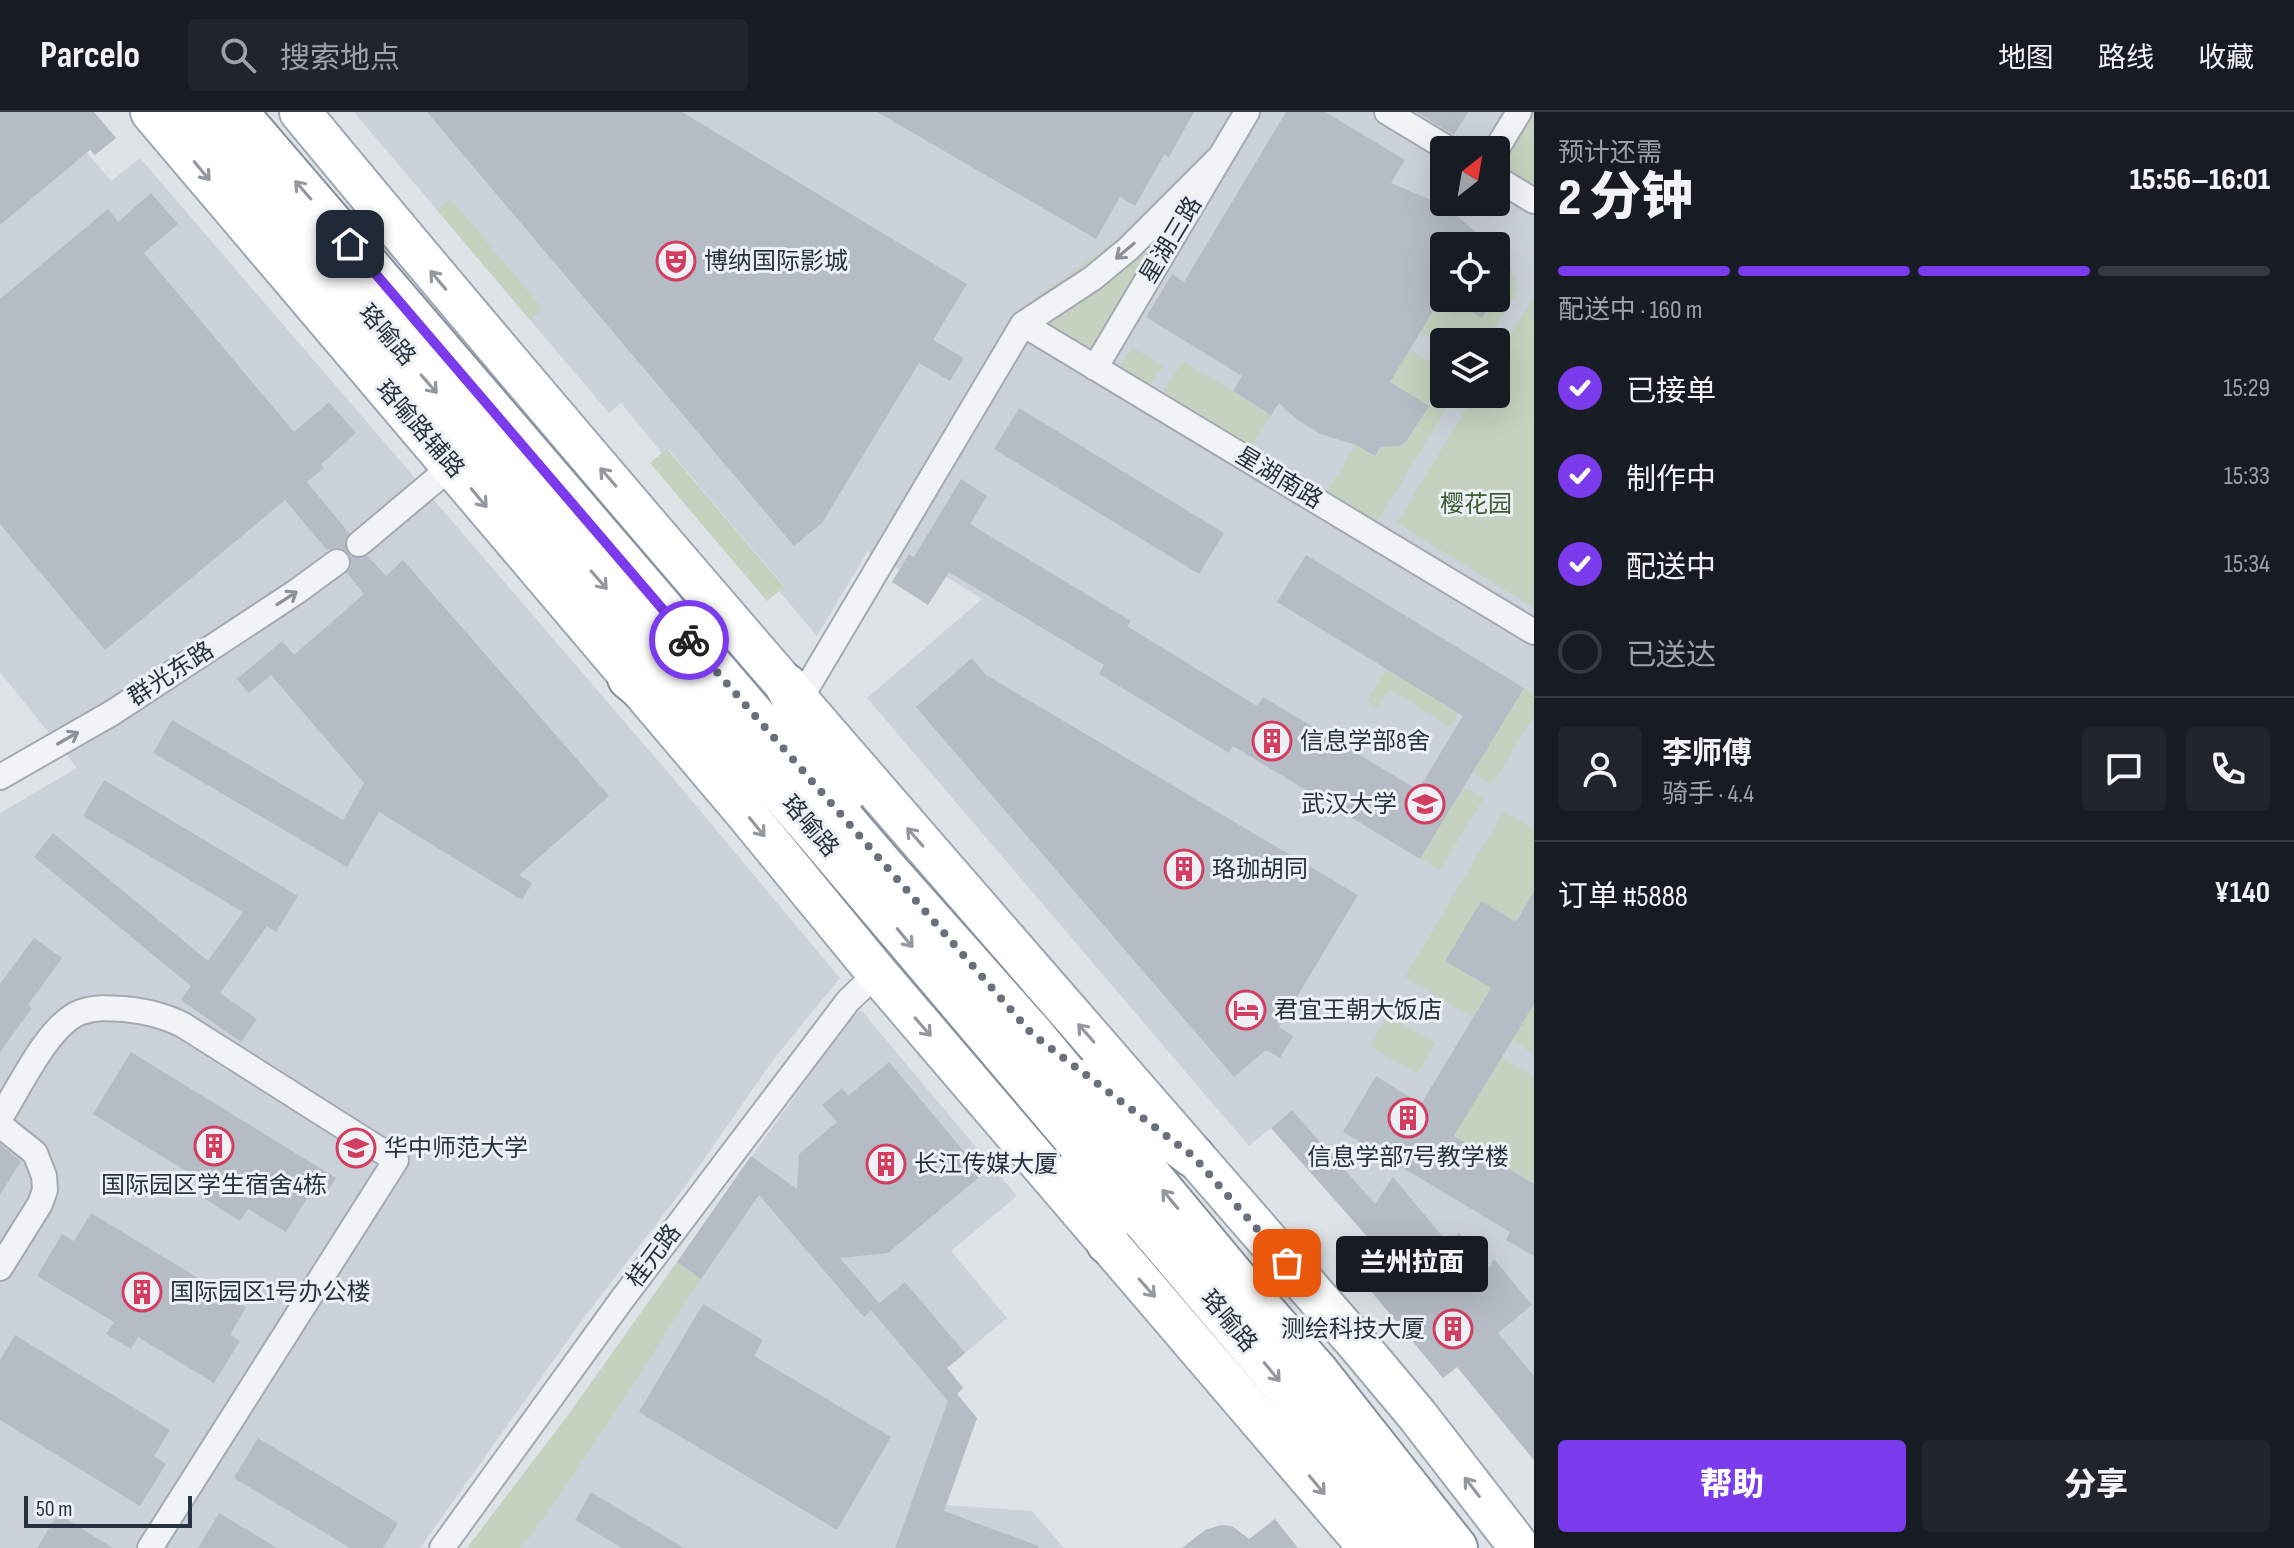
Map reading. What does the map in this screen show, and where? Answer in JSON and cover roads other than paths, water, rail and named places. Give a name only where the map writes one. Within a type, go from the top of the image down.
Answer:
[{"type":"highway","name":"珞喻路","points":[[196,112],[819,836],[1291,1394],[1415,1548]]},
{"type":"highway","name":"珞喻路","points":[[236,112],[883,866],[1032,1034],[1318,1373],[1456,1548]]},
{"type":"highway","points":[[629,678],[819,836]]},
{"type":"highway","points":[[792,693],[883,866]]},
{"type":"highway","points":[[1032,1034],[1193,1156]]},
{"type":"highway","points":[[1077,1143],[1108,1243]]},
{"type":"main road","name":"珞喻路辅路","points":[[151,112],[877,973],[1369,1548]]},
{"type":"main road","points":[[300,112],[448,292],[1408,1404],[1520,1548]]},
{"type":"street","name":"星湖三路","points":[[1095,368],[1247,112]]},
{"type":"street","points":[[1387,112],[1430,138]]},
{"type":"street","points":[[1504,136],[1519,112]]},
{"type":"street","points":[[792,693],[1023,324],[1093,278],[1128,249],[1220,157]]},
{"type":"street","points":[[1510,186],[1534,201]]},
{"type":"street","name":"星湖南路","points":[[1023,324],[1534,632]]},
{"type":"street","points":[[359,544],[452,466]]},
{"type":"street","name":"群光东路","points":[[0,777],[112,713],[337,562]]},
{"type":"street","name":"桂元路","points":[[442,1548],[682,1218],[848,1001],[877,973]]},
{"type":"street","points":[[0,1118],[47,1042],[71,1017],[103,1008],[135,1010],[183,1025],[396,1160],[150,1548]]},
{"type":"street","points":[[0,1125],[35,1153],[44,1176],[45,1190],[40,1204],[0,1268]]},
{"type":"place","name":"博纳国际影城","points":[[676,261]]},
{"type":"place","name":"信息学部8舍","points":[[1272,741]]},
{"type":"place","name":"武汉大学","points":[[1425,804]]},
{"type":"place","name":"珞珈胡同","points":[[1184,869]]},
{"type":"place","name":"君宜王朝大饭店","points":[[1246,1010]]},
{"type":"place","name":"信息学部7号教学楼","points":[[1408,1118]]},
{"type":"place","name":"国际园区学生宿舍4栋","points":[[214,1146]]},
{"type":"place","name":"华中师范大学","points":[[356,1148]]},
{"type":"place","name":"长江传媒大厦","points":[[886,1164]]},
{"type":"place","name":"兰州拉面","points":[[1287,1263]]},
{"type":"place","name":"国际园区1号办公楼","points":[[142,1292]]},
{"type":"place","name":"测绘科技大厦","points":[[1453,1329]]},
{"type":"park label","name":"樱花园","points":[[1476,504]]}]
